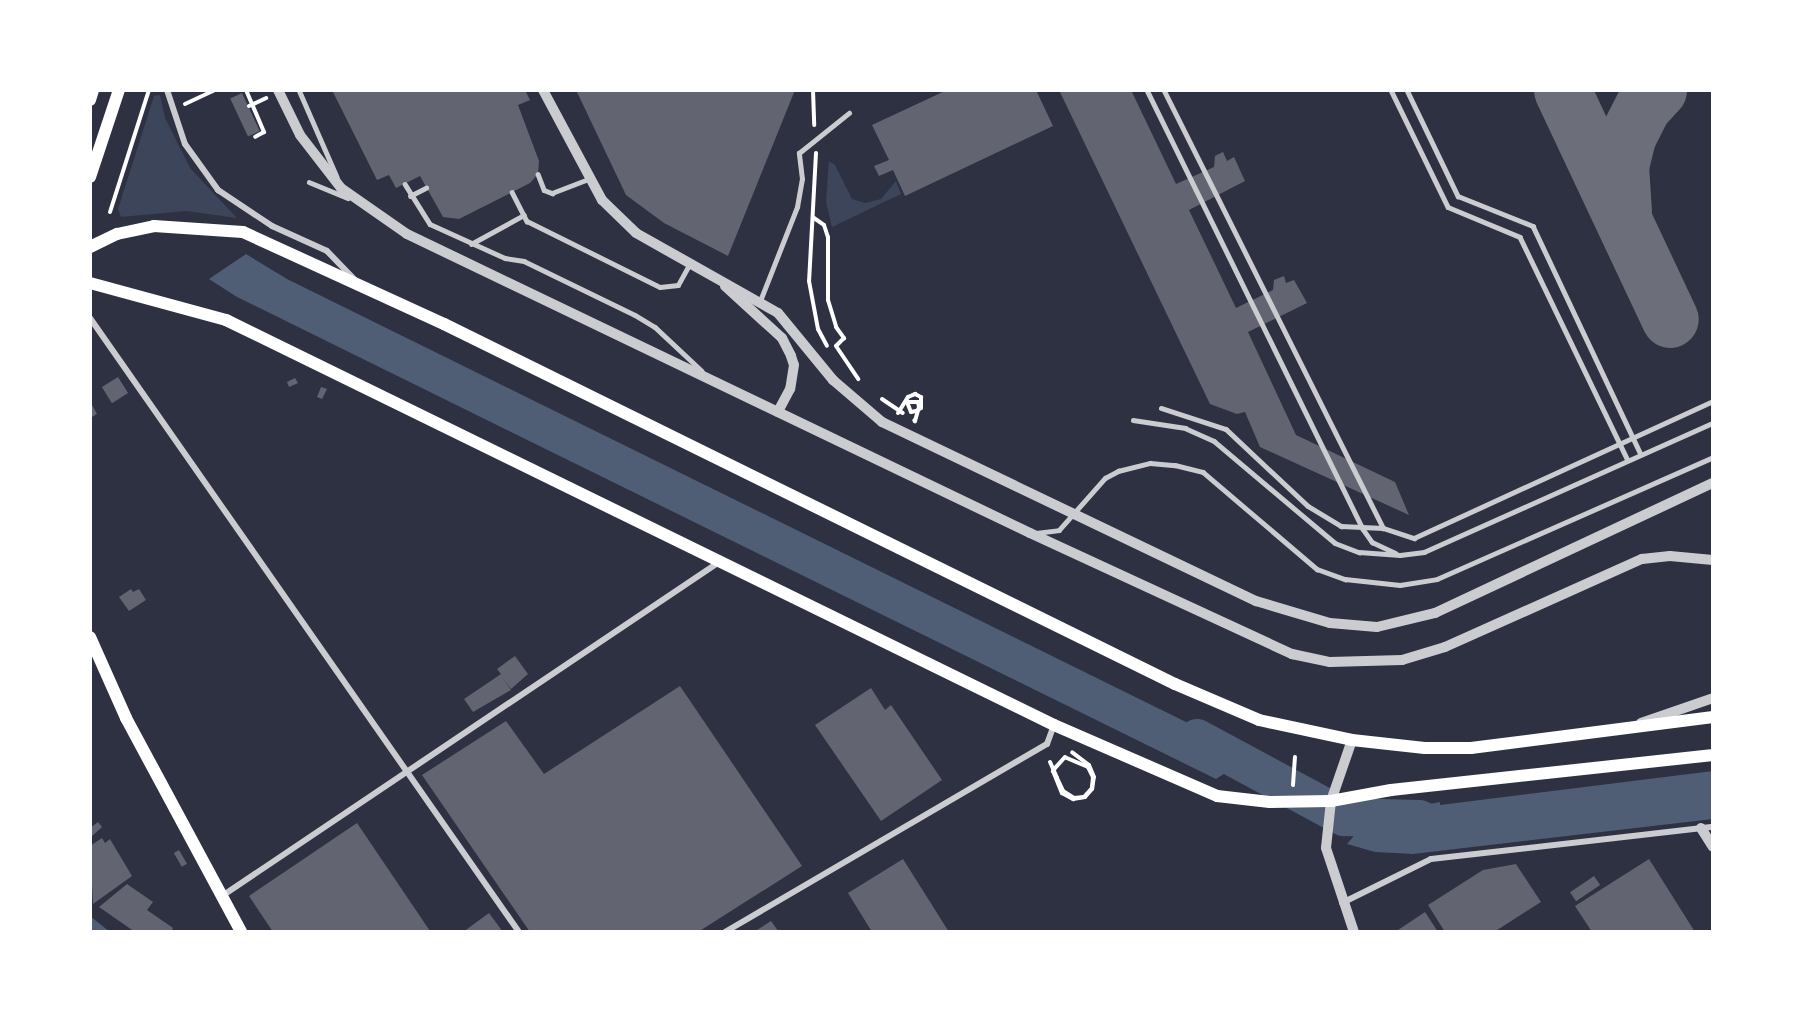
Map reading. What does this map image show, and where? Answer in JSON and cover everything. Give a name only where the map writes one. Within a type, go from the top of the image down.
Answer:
[{"type":"main road","points":[[90,100],[93,90]]},
{"type":"main road","points":[[90,177],[119,90]]},
{"type":"main road","points":[[90,247],[127,231],[183,225],[243,232],[359,284],[1175,684],[1259,720],[1352,740],[1425,748],[1471,748],[1621,731],[1713,717]]},
{"type":"main road","points":[[90,284],[226,320],[719,562],[1052,731],[1217,796],[1270,802],[1331,801],[1391,790],[1713,755]]},
{"type":"main road","points":[[90,637],[126,718],[241,932]]},
{"type":"street","points":[[167,90],[185,144],[218,190],[256,217],[327,251],[359,284]]},
{"type":"street","points":[[278,90],[306,144],[340,188],[407,234],[1255,639],[1330,662],[1374,663],[1414,657],[1642,559],[1670,556],[1713,560]]},
{"type":"street","points":[[543,90],[602,200],[636,233],[760,301],[793,328],[841,388],[882,422],[1077,513],[1256,601],[1330,623],[1377,627],[1435,613],[1713,483]]},
{"type":"street","points":[[719,279],[782,338],[791,356],[794,365],[790,389],[778,412]]},
{"type":"street","points":[[90,318],[519,932]]},
{"type":"street","points":[[221,896],[405,770],[719,562]]},
{"type":"street","points":[[1621,731],[1713,698]]},
{"type":"street","points":[[725,932],[1047,744],[1052,731]]},
{"type":"street","points":[[1352,740],[1331,801],[1326,848],[1342,903],[1354,932]]},
{"type":"street","points":[[1342,903],[1431,859],[1713,827]]},
{"type":"street","points":[[1701,828],[1713,847]]},
{"type":"lane","points":[[300,90],[325,143],[340,188]]},
{"type":"lane","points":[[1147,90],[1363,529],[1372,542],[1400,555]]},
{"type":"lane","points":[[1164,90],[1383,528]]},
{"type":"lane","points":[[1391,90],[1448,207],[1520,237],[1628,458]]},
{"type":"lane","points":[[1407,90],[1458,196],[1533,226],[1640,452]]},
{"type":"lane","points":[[760,301],[797,207],[802,179],[799,153],[849,113]]},
{"type":"lane","points":[[538,174],[544,190],[552,193],[589,179]]},
{"type":"lane","points":[[309,182],[359,202]]},
{"type":"lane","points":[[405,184],[410,196],[430,224],[471,244],[524,261],[634,315],[655,327],[710,379]]},
{"type":"lane","points":[[410,196],[426,188]]},
{"type":"lane","points":[[512,192],[527,221],[660,287],[678,285],[690,262]]},
{"type":"lane","points":[[471,244],[524,215]]},
{"type":"lane","points":[[1161,408],[1227,429],[1308,506],[1341,526],[1363,529],[1383,528],[1414,538],[1713,401]]},
{"type":"lane","points":[[1133,420],[1185,428],[1214,441],[1335,543],[1359,552],[1400,555],[1424,552],[1640,452],[1713,423]]},
{"type":"lane","points":[[1030,533],[1059,530],[1077,513],[1105,478],[1118,471],[1150,463],[1175,465],[1203,472],[1317,570],[1345,579],[1400,585],[1437,579],[1713,457]]},
{"type":"path","points":[[110,212],[149,90]]},
{"type":"path","points":[[179,98],[180,106],[214,90]]},
{"type":"path","points":[[246,90],[264,132],[255,137]]},
{"type":"path","points":[[832,355],[818,329],[809,281],[813,217],[824,225],[828,237],[828,300],[836,327],[844,338],[836,346],[860,381]]},
{"type":"path","points":[[876,395],[915,421],[918,402],[910,399],[907,408],[916,411],[922,402],[915,394],[908,397],[895,418],[916,427]]},
{"type":"path","points":[[1050,762],[1063,791],[1074,798],[1084,797],[1092,788],[1093,777],[1088,767],[1073,758],[1065,757],[1055,768],[1053,771],[1062,793],[1073,799],[1085,797],[1092,789],[1094,777],[1089,765],[1052,731]]},
{"type":"path","points":[[1293,785],[1295,757]]},
{"type":"shaded area","points":[[160,95],[165,118],[190,168],[237,218],[186,211],[121,217],[118,209],[154,96]]},
{"type":"shaded area","points":[[829,161],[835,165],[852,199],[865,203],[881,199],[896,181],[901,194],[832,227],[826,202]]},
{"type":"shaded area","points":[[246,254],[287,279],[1253,755],[1216,779],[237,297],[209,279]]},
{"type":"shaded area","points":[[1713,771],[1713,819],[1413,854],[1375,852],[1347,844],[1380,805],[1403,809],[1440,802],[1440,805]]},
{"type":"shaded area","points":[[90,916],[110,932],[90,932]]},
{"type":"building","points":[[332,90],[525,90],[530,100],[518,105],[539,161],[538,174],[530,183],[459,219],[443,217],[420,176],[396,188],[389,175],[377,180]]},
{"type":"building","points":[[576,90],[795,90],[728,256],[664,223],[626,195]]},
{"type":"building","points":[[947,90],[1036,90],[1053,126],[905,196],[893,170],[879,176],[874,166],[889,160],[872,125]]},
{"type":"building","points":[[1059,90],[1131,90],[1176,184],[1214,167],[1215,156],[1223,152],[1227,161],[1234,157],[1245,181],[1189,210],[1236,308],[1273,290],[1274,280],[1284,276],[1286,283],[1294,280],[1307,303],[1248,332],[1296,435],[1395,482],[1409,515],[1260,447],[1245,412],[1237,414],[1210,404]]},
{"type":"building","points":[[242,93],[260,131],[248,137],[230,98]]},
{"type":"building","points":[[118,377],[128,393],[112,403],[102,387]]},
{"type":"building","points":[[295,378],[298,383],[289,387],[287,382]]},
{"type":"building","points":[[321,387],[327,389],[322,399],[317,397]]},
{"type":"building","points":[[92,405],[97,414],[90,418],[90,406]]},
{"type":"building","points":[[131,589],[133,592],[139,589],[146,600],[129,611],[119,597]]},
{"type":"building","points":[[515,656],[528,674],[511,689],[502,677],[511,690],[473,712],[464,699],[501,674],[497,669]]},
{"type":"building","points":[[680,686],[802,866],[698,932],[530,932],[422,775],[506,721],[544,774]]},
{"type":"building","points":[[871,688],[885,710],[891,705],[942,780],[881,821],[815,725]]},
{"type":"building","points":[[98,822],[102,827],[90,838],[90,828]]},
{"type":"building","points":[[357,823],[430,931],[273,932],[249,896]]},
{"type":"building","points":[[102,838],[105,843],[110,839],[132,876],[93,904],[90,846]]},
{"type":"building","points":[[179,850],[187,864],[182,867],[174,853]]},
{"type":"building","points":[[903,859],[949,932],[872,932],[848,893]]},
{"type":"building","points":[[1649,859],[1695,932],[1592,932],[1575,906]]},
{"type":"building","points":[[1516,864],[1541,902],[1494,932],[1445,932],[1428,905],[1483,870]]},
{"type":"building","points":[[1594,876],[1600,885],[1576,901],[1570,892]]},
{"type":"building","points":[[127,884],[153,902],[147,910],[173,928],[171,932],[135,932],[99,907]]},
{"type":"building","points":[[1425,912],[1438,932],[1395,932]]},
{"type":"building","points":[[489,913],[503,932],[463,932]]},
{"type":"building","points":[[771,921],[779,932],[754,932]]},
{"type":"waterway","points":[[1197,738],[1344,817],[1420,819]]},
{"type":"taxiway","points":[[1562,90],[1670,319]]},
{"type":"taxiway","points":[[1623,212],[1620,166],[1628,135],[1643,106],[1658,90]]}]
